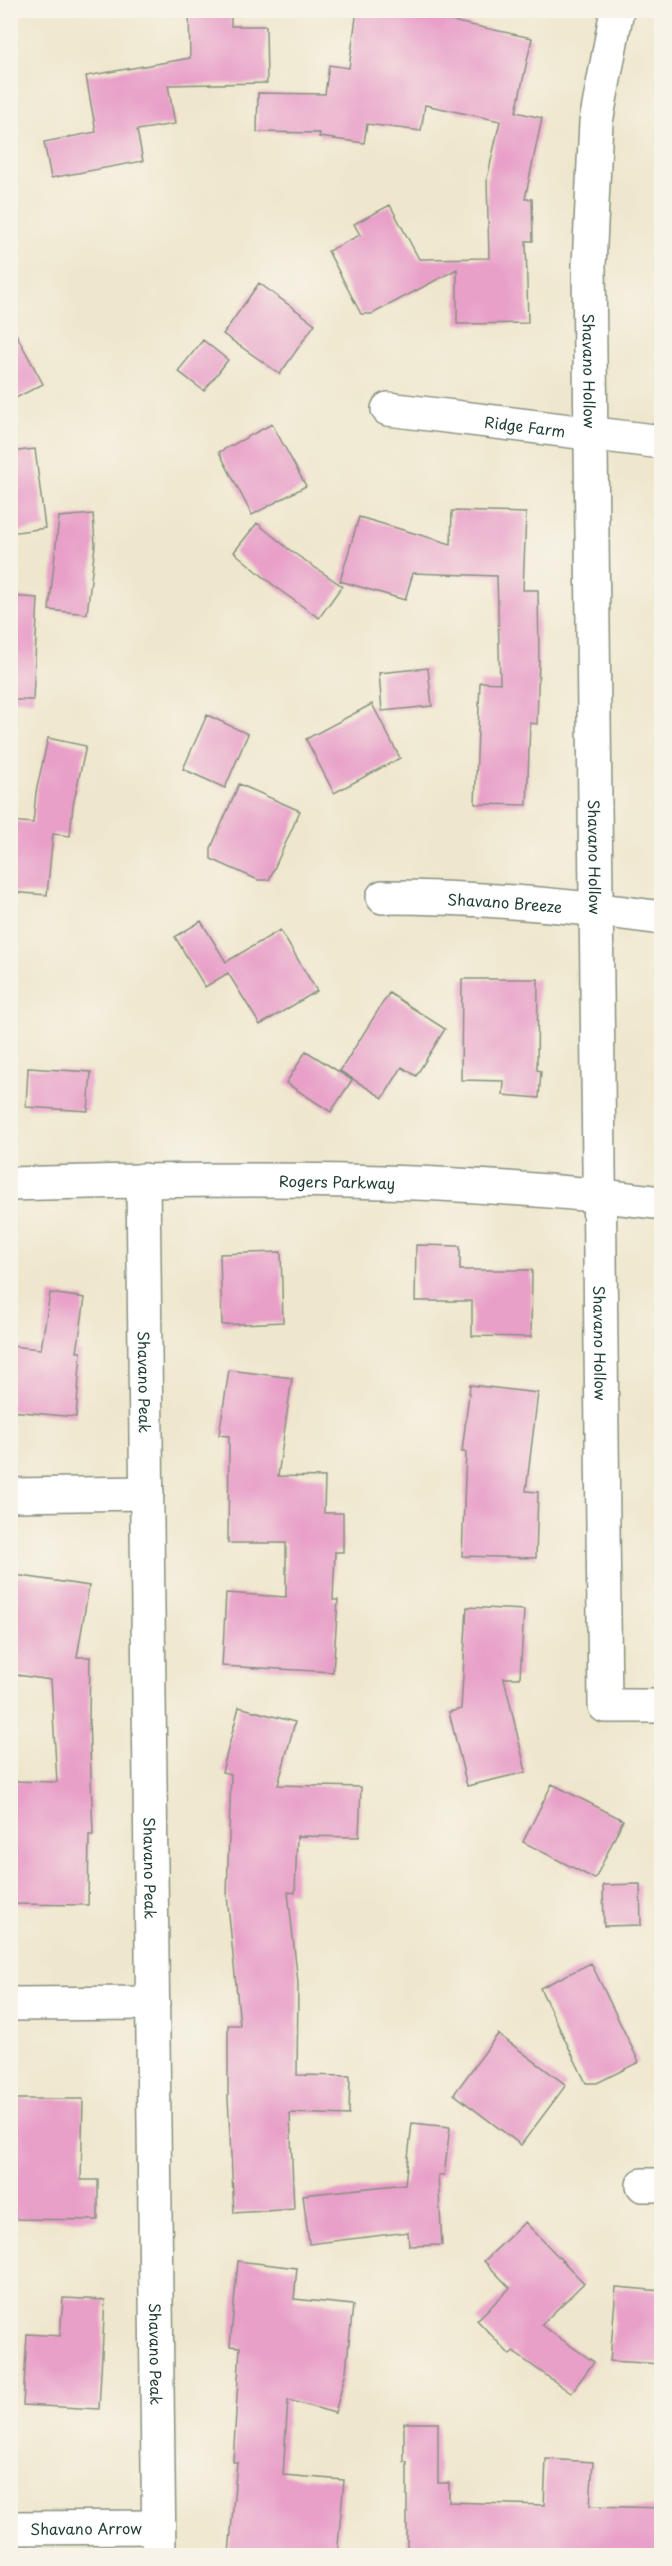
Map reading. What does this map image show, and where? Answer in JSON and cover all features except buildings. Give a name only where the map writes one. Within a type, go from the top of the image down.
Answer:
[{"type":"street","name":"Shavano Hollow","points":[[617,10],[596,122],[588,265],[605,1706],[662,1706]]},
{"type":"street","name":"Ridge Farm","points":[[388,409],[662,442]]},
{"type":"street","name":"Shavano Breeze","points":[[383,897],[458,897],[596,909],[662,918]]},
{"type":"street","name":"Rogers Parkway","points":[[10,1184],[144,1180],[369,1180],[599,1195],[662,1203]]},
{"type":"street","name":"Shavano Peak","points":[[144,1180],[158,2541]]},
{"type":"street","points":[[10,1495],[147,1493]]},
{"type":"street","points":[[10,2004],[153,2002]]},
{"type":"street","name":"Shavano Arrow","points":[[14,2528],[158,2541]]}]
